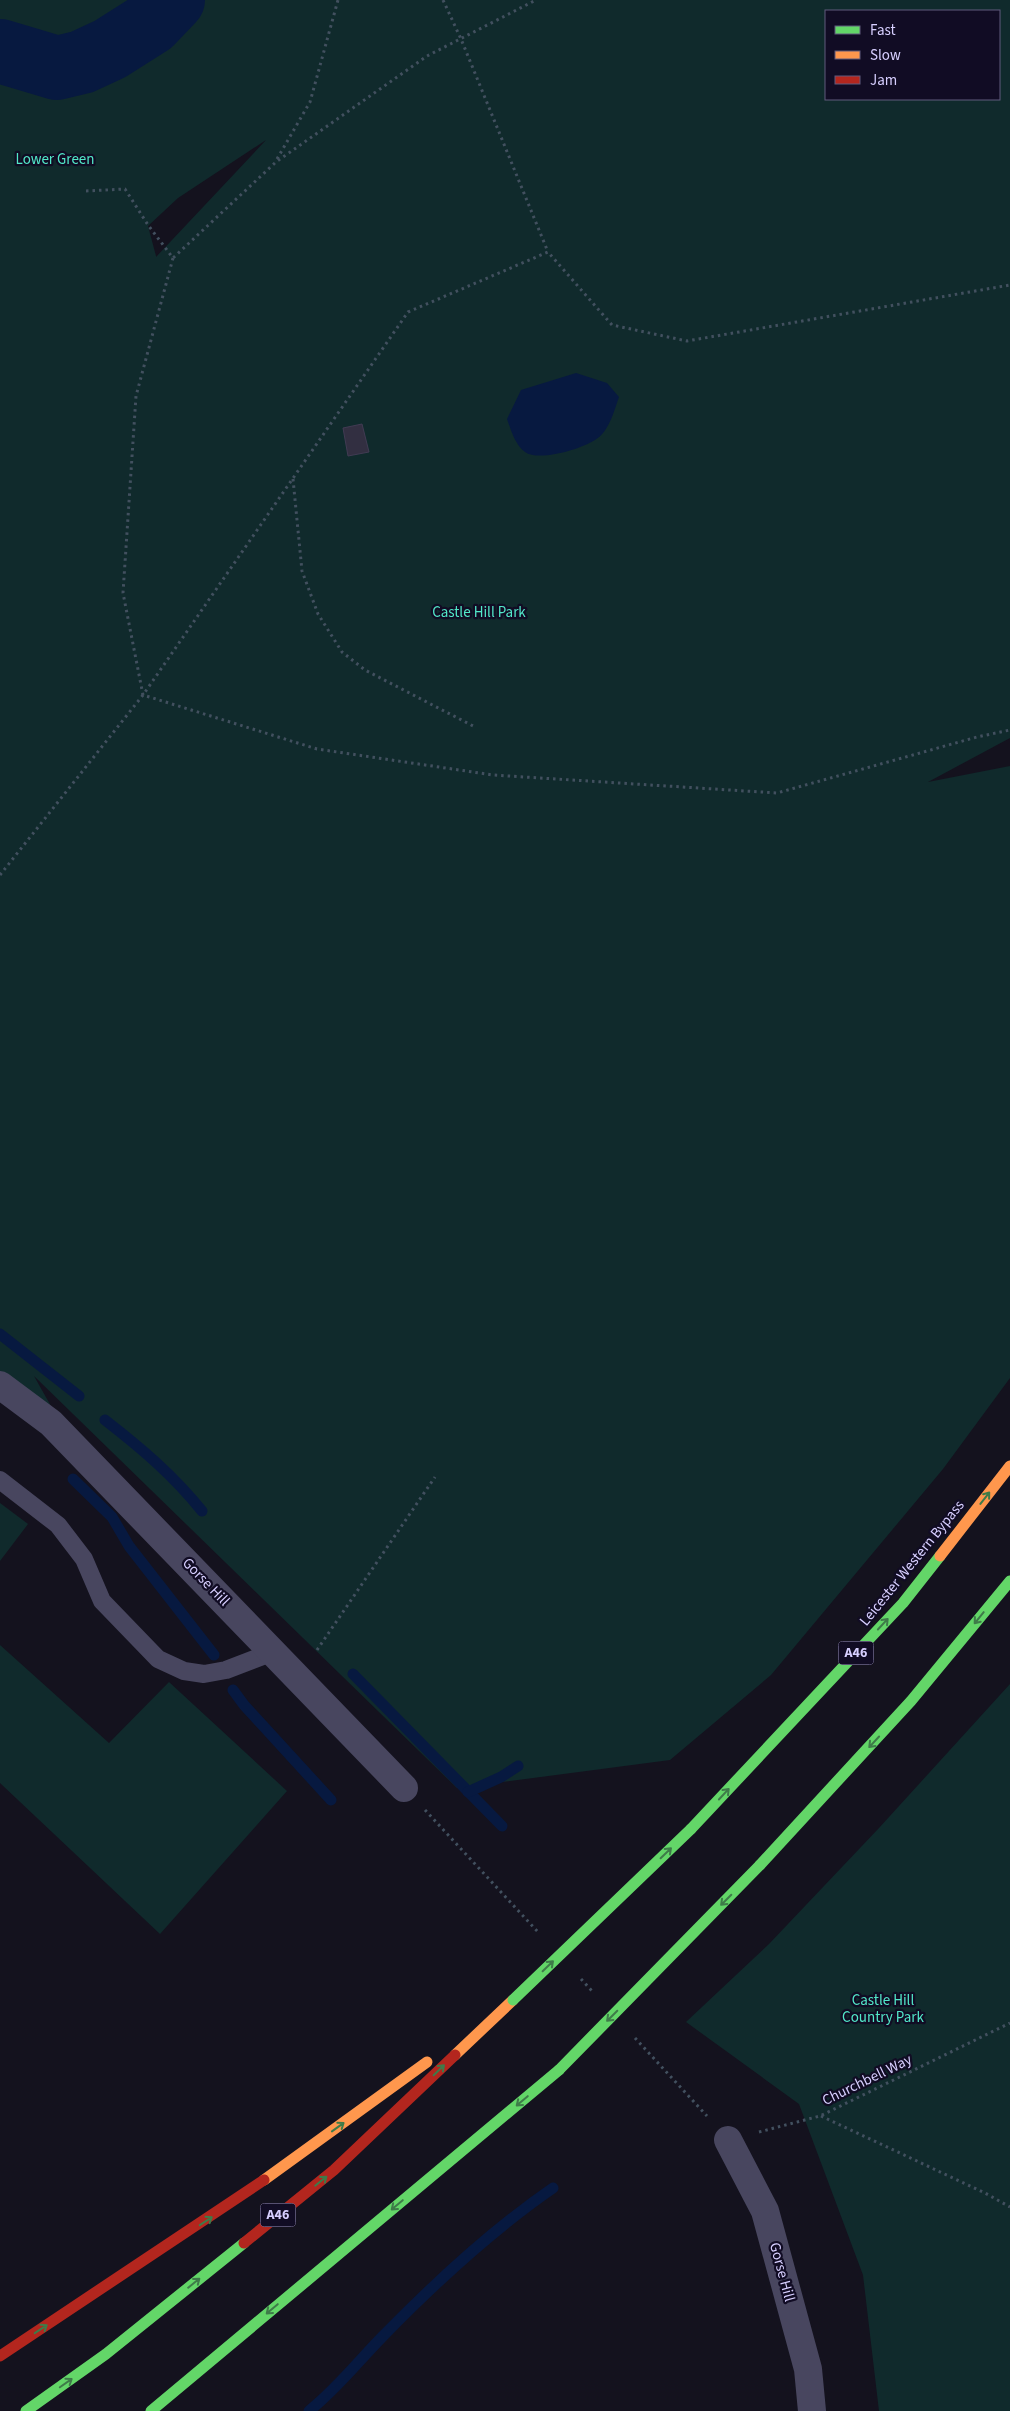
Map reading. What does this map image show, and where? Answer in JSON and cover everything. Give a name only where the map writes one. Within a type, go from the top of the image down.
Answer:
[{"type":"highway","name":"Leicester Western Bypass","points":[[514,2000],[691,1829],[903,1603],[1010,1466]]},
{"type":"highway","points":[[151,2411],[559,2070],[760,1866],[911,1701],[1010,1581]]},
{"type":"highway","name":"A46","points":[[0,2356],[237,2200],[514,2000]]},
{"type":"highway","name":"A46","points":[[26,2411],[106,2354],[334,2170],[514,2000]]},
{"type":"street","name":"Gorse Hill","points":[[0,1385],[51,1422],[404,1788]]},
{"type":"street","name":"Gorse Hill","points":[[728,2140],[765,2211],[808,2369],[812,2411]]},
{"type":"lane","points":[[0,1480],[58,1525],[84,1559],[102,1601],[158,1659],[184,1671],[204,1674],[226,1670],[273,1652]]},
{"type":"path","points":[[276,162],[310,102],[338,0]]},
{"type":"path","points":[[443,0],[461,39],[548,252],[612,325],[687,341],[1010,285]]},
{"type":"path","points":[[143,695],[124,594],[136,396],[172,258],[276,162],[428,56],[536,0]]},
{"type":"path","points":[[86,191],[125,189],[172,258]]},
{"type":"path","points":[[0,875],[143,695],[408,312],[548,252]]},
{"type":"path","points":[[293,479],[302,571],[318,614],[342,652],[365,670],[474,727]]},
{"type":"path","points":[[143,695],[317,749],[493,775],[777,793],[977,737],[1010,730]]},
{"type":"path","points":[[298,1677],[434,1477]]},
{"type":"path","name":"Churchbell Way","points":[[728,2140],[820,2116],[1010,2023]]},
{"type":"path","points":[[820,2116],[985,2193],[1010,2207]]},
{"type":"green space","name":"Castle Hill Park","points":[[0,0],[173,0],[151,23],[110,49],[82,62],[90,87],[186,30],[199,0],[1010,0],[1010,738],[928,782],[1010,766],[1010,1378],[943,1469],[771,1675],[670,1760],[457,1788],[34,1376],[56,1415],[0,1372],[0,53],[13,56],[0,51]],"holes":[[[266,140],[156,257],[148,226],[178,198]]]},
{"type":"green space","points":[[0,1503],[28,1524],[0,1561]]},
{"type":"green space","points":[[0,1645],[109,1743],[169,1682],[287,1791],[160,1934],[0,1783]]},
{"type":"green space","name":"Castle Hill Country Park","points":[[1010,1684],[1010,2411],[879,2411],[863,2275],[799,2104],[686,2022],[769,1944],[879,1828]]},
{"type":"water","points":[[576,373],[607,383],[619,397],[613,415],[604,432],[589,444],[560,453],[540,456],[525,452],[516,441],[507,419],[521,390]]},
{"type":"building","points":[[362,424],[369,452],[348,456],[343,428]]},
{"type":"waterway","points":[[0,51],[57,68],[82,62],[110,49],[151,23],[173,0]]},
{"type":"waterway","points":[[0,1334],[79,1396]]},
{"type":"waterway","points":[[105,1420],[156,1462],[202,1511]]},
{"type":"waterway","points":[[73,1479],[112,1517],[129,1546],[214,1655]]},
{"type":"waterway","points":[[353,1674],[502,1826]]},
{"type":"waterway","points":[[233,1690],[244,1705],[331,1800]]},
{"type":"waterway","points":[[468,1792],[501,1777],[518,1766]]},
{"type":"waterway","points":[[309,2411],[330,2393],[425,2294],[487,2238],[553,2188]]},
{"type":"traffic: fast","points":[[691,1829],[903,1603],[940,1556]]},
{"type":"traffic: fast","points":[[760,1865],[911,1701],[1010,1581]]},
{"type":"traffic: fast","points":[[513,2000],[691,1829]]},
{"type":"traffic: fast","points":[[559,2070],[760,1865]]},
{"type":"traffic: fast","points":[[151,2411],[559,2070]]},
{"type":"traffic: fast","points":[[26,2411],[106,2354],[244,2243]]},
{"type":"traffic: slow","points":[[940,1556],[1010,1466]]},
{"type":"traffic: slow","points":[[455,2055],[513,2000]]},
{"type":"traffic: slow","points":[[264,2180],[427,2062]]},
{"type":"traffic: jam","points":[[244,2243],[334,2170],[455,2055]]},
{"type":"traffic: jam","points":[[0,2356],[264,2180]]},
{"type":"park label","name":"Lower Green","points":[[55,159]]}]
